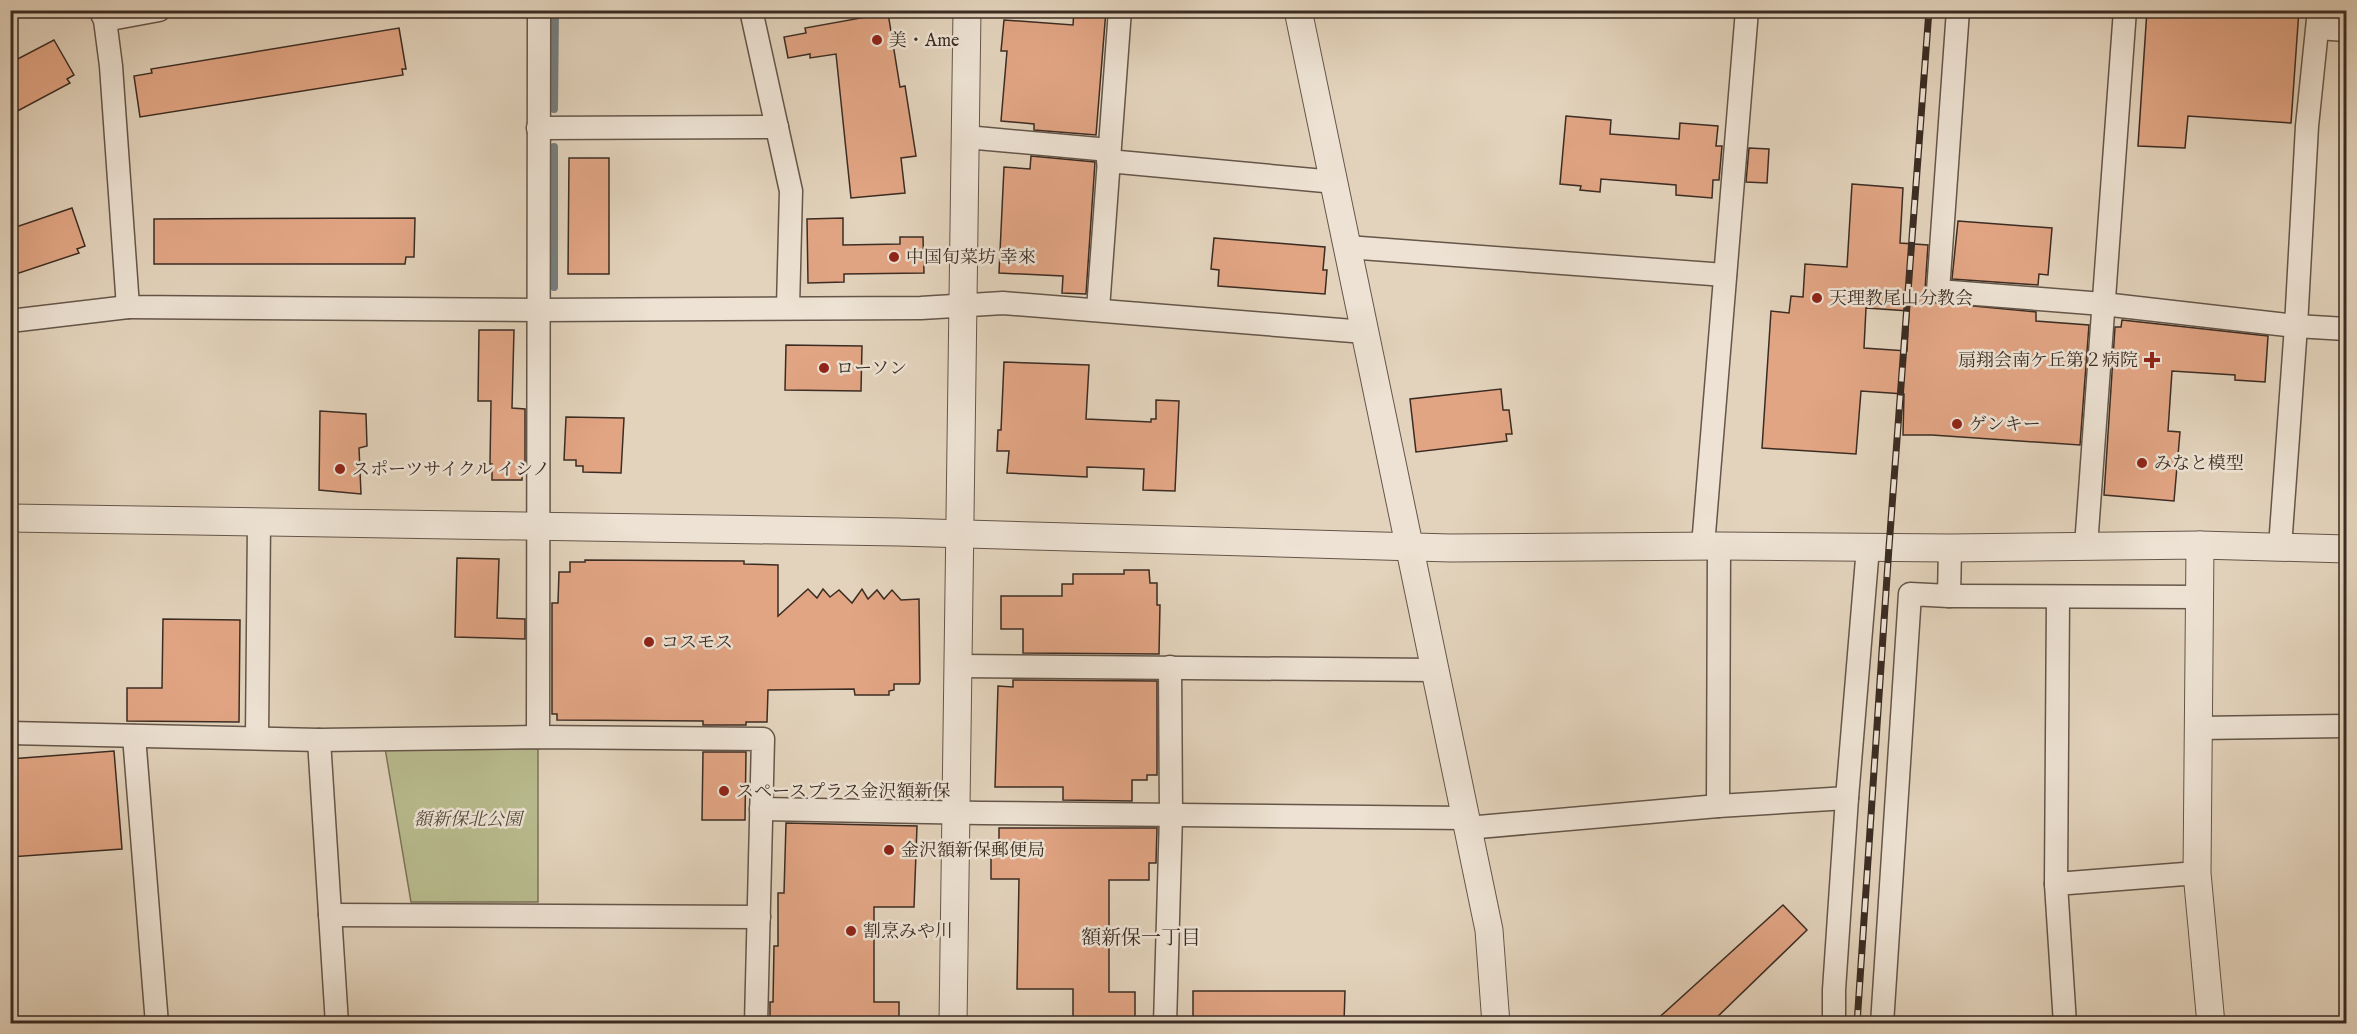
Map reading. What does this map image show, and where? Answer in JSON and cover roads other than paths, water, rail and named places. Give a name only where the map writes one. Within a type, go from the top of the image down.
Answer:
[{"type":"street","points":[[128,307],[111,66],[102,15],[159,10]]},
{"type":"street","points":[[538,737],[539,10]]},
{"type":"street","points":[[751,10],[791,191],[788,308]]},
{"type":"street","points":[[953,1023],[967,10]]},
{"type":"street","points":[[1098,309],[1120,10]]},
{"type":"street","points":[[1718,806],[1711,546],[1725,275],[1747,10]]},
{"type":"street","points":[[1958,10],[1938,291],[2103,304],[2296,326],[2346,329]]},
{"type":"street","points":[[2086,546],[2125,10]]},
{"type":"street","points":[[1298,11],[1488,930],[1496,1023]]},
{"type":"street","points":[[2280,547],[2296,326],[2307,126],[2319,19],[2346,30]]},
{"type":"street","points":[[538,128],[777,127]]},
{"type":"street","points":[[966,137],[1335,182]]},
{"type":"street","points":[[1347,246],[1725,275]]},
{"type":"street","points":[[10,321],[128,307],[539,310],[963,306],[1003,303],[1365,332]]},
{"type":"street","points":[[10,518],[959,534],[1409,547],[1950,548],[2200,545],[2346,549]]},
{"type":"street","points":[[257,737],[260,521]]},
{"type":"street","points":[[2200,545],[2197,873],[2211,1023]]},
{"type":"street","points":[[1834,1023],[1834,990],[1847,798],[1868,547]]},
{"type":"street","points":[[1949,596],[1950,548]]},
{"type":"street","points":[[1882,1023],[1910,594],[2058,598],[2199,597]]},
{"type":"street","points":[[2058,598],[2056,884],[2065,1023]]},
{"type":"street","points":[[958,666],[1435,669]]},
{"type":"street","points":[[1165,1023],[1171,815],[1170,667]]},
{"type":"street","points":[[2199,728],[2346,726]]},
{"type":"street","points":[[10,733],[319,740],[538,737],[763,739],[756,1023]]},
{"type":"street","points":[[134,736],[157,1023]]},
{"type":"street","points":[[319,740],[337,1023]]},
{"type":"street","points":[[761,809],[1171,815],[1466,823],[1847,798]]},
{"type":"street","points":[[2056,884],[2197,873]]},
{"type":"street","points":[[330,915],[759,917]]},
{"type":"waterway","points":[[554,109],[555,10]]},
{"type":"waterway","points":[[554,147],[554,287]]},
{"type":"railway","points":[[1857,1024],[1889,547],[1929,10]]},
{"type":"place","name":"美・Ame","points":[[877,40]]},
{"type":"place","name":"中国旬菜坊 幸來","points":[[894,257]]},
{"type":"place","name":"天理教尾山分教会","points":[[1817,298]]},
{"type":"place","name":"扇翔会南ケ丘第２病院","points":[[2152,360]]},
{"type":"place","name":"ローソン","points":[[824,368]]},
{"type":"place","name":"ゲンキー","points":[[1957,424]]},
{"type":"place","name":"みなと模型","points":[[2142,463]]},
{"type":"place","name":"スポーツサイクル イシノ","points":[[340,469]]},
{"type":"place","name":"コスモス","points":[[649,642]]},
{"type":"place","name":"スペースプラス金沢額新保","points":[[724,791]]},
{"type":"place","name":"金沢額新保郵便局","points":[[889,850]]},
{"type":"place","name":"割烹みや川","points":[[851,931]]},
{"type":"district","name":"額新保一丁目","points":[[1141,937]]},
{"type":"park label","name":"額新保北公園","points":[[468,819]]}]
